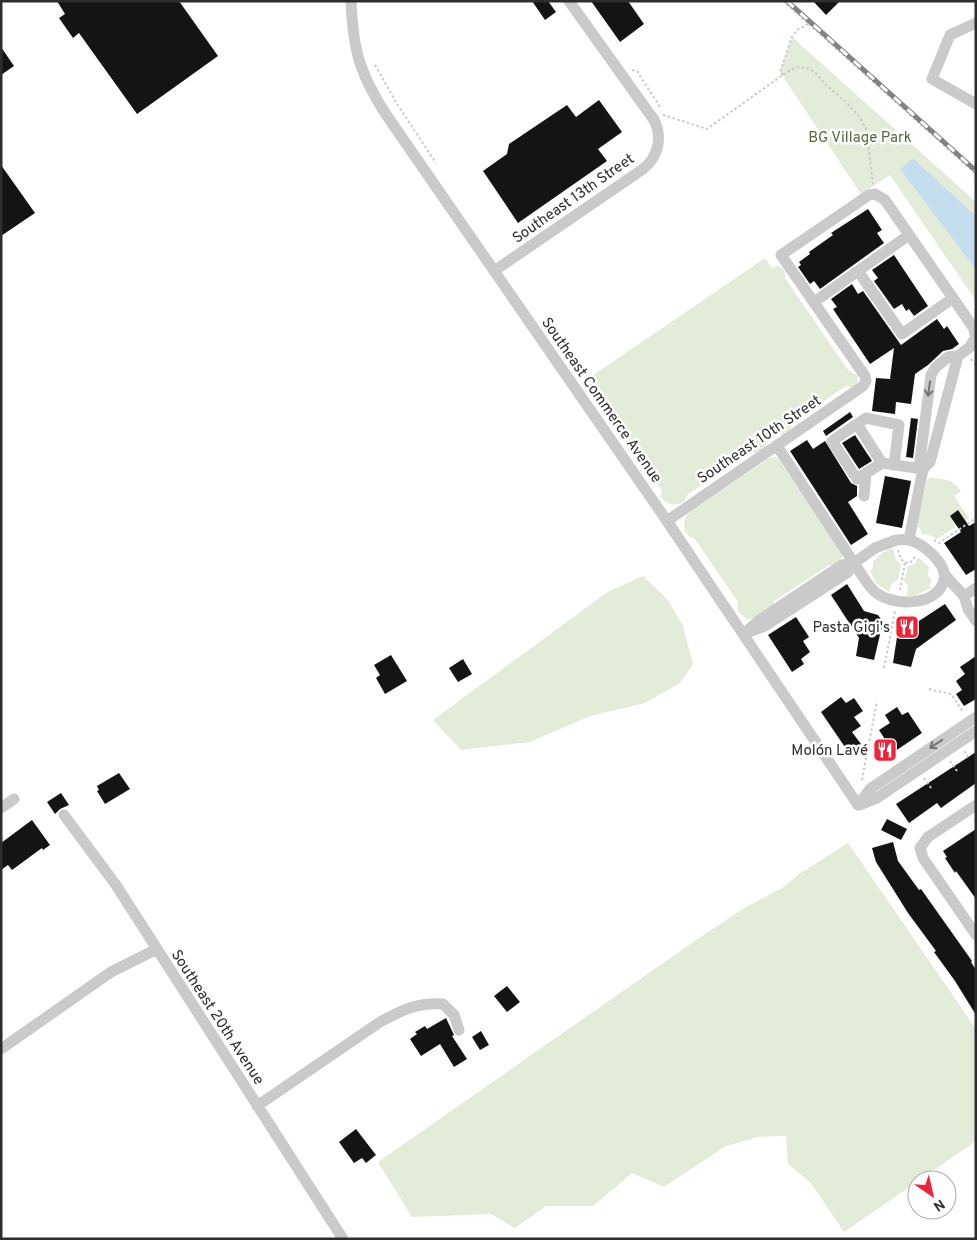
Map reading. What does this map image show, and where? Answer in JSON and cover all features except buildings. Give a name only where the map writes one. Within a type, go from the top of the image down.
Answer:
[{"type":"street","name":"Southeast Commerce Avenue","points":[[351,1],[352,28],[357,53],[370,88],[385,113],[667,520],[858,805]]},
{"type":"street","points":[[569,1],[659,117]]},
{"type":"street","points":[[976,23],[950,36],[932,79],[976,104]]},
{"type":"street","name":"Southeast 13th Street","points":[[494,271],[643,169],[655,155],[659,142],[659,117]]},
{"type":"street","points":[[909,236],[814,302],[781,255],[874,194],[885,200],[972,327],[975,338],[970,347],[958,356],[948,358],[935,368],[931,375],[920,460],[923,469],[909,540]]},
{"type":"street","points":[[858,271],[902,334],[953,298]]},
{"type":"street","name":"Southeast 10th Street","points":[[667,520],[863,386],[866,381],[814,302]]},
{"type":"street","points":[[923,469],[930,462],[958,356]]},
{"type":"street","points":[[888,464],[899,425],[866,418],[832,441],[858,479],[888,464],[923,469]]},
{"type":"street","points":[[857,424],[888,464]]},
{"type":"street","points":[[777,446],[874,591],[885,598],[911,602],[928,597],[938,590],[944,582],[945,574]]},
{"type":"street","points":[[864,496],[866,474]]},
{"type":"street","points":[[743,634],[760,619],[842,565],[854,562],[882,545],[896,540],[909,540],[930,552],[940,563],[945,574],[964,596],[976,606]]},
{"type":"street","points":[[964,596],[976,588]]},
{"type":"street","points":[[964,596],[968,610],[976,621]]},
{"type":"street","points":[[858,805],[870,789],[976,716]]},
{"type":"street","points":[[858,805],[876,798],[976,731]]},
{"type":"street","points":[[1,808],[14,799]]},
{"type":"street","points":[[976,805],[928,837],[920,848],[922,858],[976,935]]},
{"type":"street","name":"Southeast 20th Avenue","points":[[64,815],[116,885],[343,1239]]},
{"type":"street","points":[[1,1049],[112,972],[157,950]]},
{"type":"street","points":[[257,1106],[380,1022],[401,1010],[426,1003],[444,1004],[454,1015],[459,1030]]},
{"type":"path","points":[[783,1],[976,174]]},
{"type":"path","points":[[783,75],[780,72],[792,37],[797,30],[808,24]]},
{"type":"path","points":[[375,65],[397,104],[436,163]]},
{"type":"path","points":[[632,69],[637,71],[659,117],[707,129],[783,75],[798,67],[807,68],[815,72],[858,115],[866,128],[874,194]]},
{"type":"path","points":[[971,358],[976,365]]},
{"type":"path","points":[[939,543],[976,518]]},
{"type":"path","points":[[897,547],[901,560],[905,563]]},
{"type":"path","points":[[905,563],[912,562],[918,551]]},
{"type":"path","points":[[884,668],[905,563]]},
{"type":"path","points":[[929,689],[951,694],[963,712]]},
{"type":"path","points":[[862,780],[877,701]]},
{"type":"path","points":[[963,749],[968,757]]},
{"type":"path","points":[[949,759],[957,772]]},
{"type":"path","points":[[923,777],[932,788]]},
{"type":"green space","name":"BG Village Park","points":[[792,37],[976,202],[976,216],[913,158],[900,169],[976,270],[976,301],[890,175],[861,194],[780,72]]},
{"type":"green space","points":[[765,258],[772,268],[778,266],[785,272],[785,278],[848,370],[857,375],[858,380],[856,385],[846,386],[792,423],[791,428],[782,435],[777,433],[767,440],[765,447],[756,453],[750,452],[687,495],[685,501],[678,504],[669,503],[660,496],[662,491],[607,413],[598,406],[597,395],[600,388],[592,376]]},
{"type":"green space","points":[[775,457],[779,460],[842,554],[842,558],[834,566],[829,565],[774,601],[774,606],[758,618],[749,619],[745,618],[739,611],[737,607],[738,602],[695,539],[687,535],[684,523],[690,512],[769,458]]},
{"type":"green space","points":[[931,477],[948,481],[958,487],[961,491],[954,496],[969,518],[937,539],[922,534],[920,528],[917,527],[927,480]]},
{"type":"green space","points":[[893,548],[896,560],[901,565],[898,580],[892,583],[889,592],[876,583],[870,570],[873,569],[873,562],[877,557]]},
{"type":"green space","points":[[918,557],[929,567],[928,575],[932,581],[929,585],[931,588],[914,596],[907,596],[908,586],[904,581],[908,566],[915,564]]},
{"type":"green space","points":[[643,576],[668,600],[683,626],[693,664],[680,683],[645,703],[590,716],[530,742],[461,750],[433,720],[609,591]]},
{"type":"green space","points":[[848,843],[976,1029],[976,1141],[934,1170],[907,1170],[907,1189],[844,1232],[811,1183],[788,1164],[786,1136],[758,1137],[726,1146],[664,1187],[632,1173],[593,1206],[546,1206],[515,1228],[491,1214],[412,1217],[378,1162],[699,938],[746,907],[782,888],[802,872]]},
{"type":"water","points":[[913,158],[976,216],[976,270],[900,169]]},
{"type":"railway","points":[[787,1],[976,171]]},
{"type":"place","name":"Pasta Gigi's","points":[[907,627]]},
{"type":"place","name":"Molón Lavé","points":[[885,750]]}]
